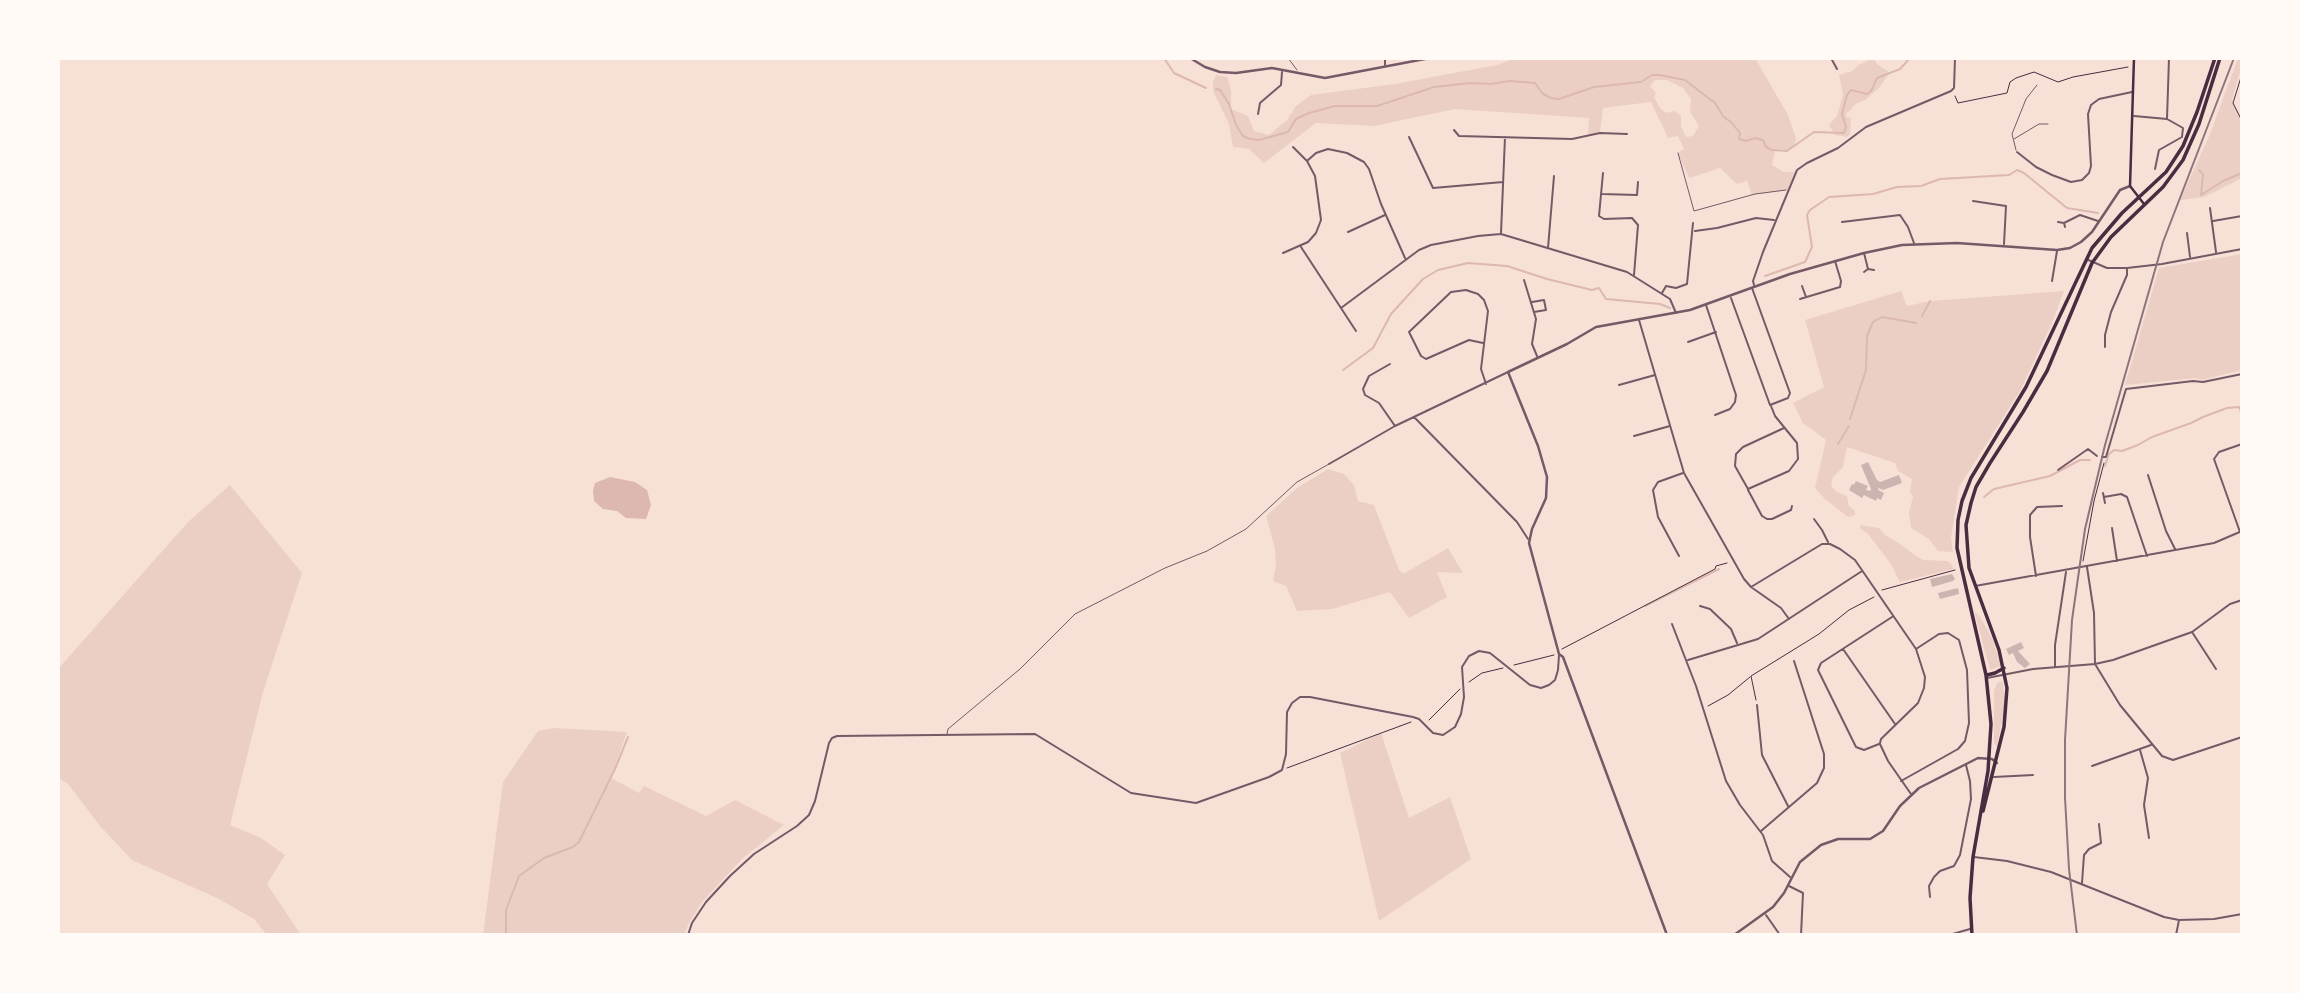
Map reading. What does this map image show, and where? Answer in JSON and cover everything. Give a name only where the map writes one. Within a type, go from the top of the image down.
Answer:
[{"type":"highway","points":[[1972,935],[1972,857],[1991,759],[1992,724],[1987,677],[1961,569],[1957,536],[1962,501],[1971,478],[2038,364],[2085,259],[2102,235],[2166,172],[2183,146],[2214,58]]},
{"type":"highway","points":[[1979,823],[1997,763],[2007,707],[2004,668],[1993,631],[1975,587],[1966,543],[1966,525],[1976,487],[2047,371],[2092,262],[2109,239],[2163,187],[2183,160],[2199,124],[2220,58]]},
{"type":"highway","points":[[1962,501],[1971,503]]},
{"type":"highway","points":[[1987,677],[2004,668]]},
{"type":"main road","points":[[2134,58],[2130,187],[2144,204]]},
{"type":"street","points":[[1191,58],[1220,72],[1282,69],[1325,78],[1430,58]]},
{"type":"street","points":[[1385,58],[1385,65]]},
{"type":"street","points":[[1831,58],[1837,69]]},
{"type":"street","points":[[1770,405],[1788,397],[1790,393],[1753,281],[1797,170],[1838,148],[1856,133],[1951,91],[1954,88],[1955,58]]},
{"type":"street","points":[[2167,119],[2169,58]]},
{"type":"street","points":[[1258,114],[1260,103],[1281,85],[1282,69]]},
{"type":"street","points":[[2017,152],[2036,167],[2052,175],[2071,182],[2082,180],[2091,166],[2088,114],[2091,105],[2099,99],[2133,92]]},
{"type":"street","points":[[2133,116],[2167,119],[2182,125],[2182,137],[2161,148],[2155,161],[2155,169]]},
{"type":"street","points":[[1454,130],[1459,136],[1572,139],[1600,133],[1627,134]]},
{"type":"street","points":[[1501,234],[1506,136]]},
{"type":"street","points":[[1409,137],[1433,188],[1503,182]]},
{"type":"street","points":[[1283,253],[1300,247],[1313,236],[1321,220],[1316,180],[1307,161],[1293,147]]},
{"type":"street","points":[[1307,161],[1316,153],[1328,149],[1341,151],[1361,160],[1369,169],[1405,259]]},
{"type":"street","points":[[2155,161],[2160,161]]},
{"type":"street","points":[[1603,173],[1598,213],[1600,217],[1632,218],[1638,225],[1634,276]]},
{"type":"street","points":[[1549,248],[1554,176]]},
{"type":"street","points":[[1600,194],[1637,195],[1637,182]]},
{"type":"street","points":[[1329,464],[1395,426],[1486,384],[1596,327],[1677,314],[1835,260],[1864,253],[1914,245],[1957,243],[2057,250],[2070,248],[2081,243],[2120,190],[2130,187]]},
{"type":"street","points":[[1973,201],[2006,206],[2004,246]]},
{"type":"street","points":[[2210,208],[2216,254]]},
{"type":"street","points":[[1348,232],[1386,214]]},
{"type":"street","points":[[1842,222],[1900,215],[1908,227],[1914,245]]},
{"type":"street","points":[[2058,222],[2064,225],[2080,215],[2099,221]]},
{"type":"street","points":[[2212,222],[2242,216]]},
{"type":"street","points":[[1693,230],[1704,231],[1756,218],[1775,220]]},
{"type":"street","points":[[1662,293],[1666,286],[1676,289],[1687,284],[1693,223]]},
{"type":"street","points":[[1341,308],[1405,259],[1431,245],[1489,233],[1501,234],[1619,269],[1662,293],[1673,302],[1677,314]]},
{"type":"street","points":[[2187,233],[2190,259]]},
{"type":"street","points":[[1300,247],[1356,331]]},
{"type":"street","points":[[2085,259],[2107,268],[2127,268],[2242,249]]},
{"type":"street","points":[[2052,281],[2057,250]]},
{"type":"street","points":[[1864,253],[1868,269]]},
{"type":"street","points":[[1800,299],[1840,287],[1835,260]]},
{"type":"street","points":[[2105,347],[2111,312],[2127,275],[2127,268]]},
{"type":"street","points":[[1864,272],[1868,269],[1874,270]]},
{"type":"street","points":[[1524,280],[1536,319],[1532,344],[1537,358]]},
{"type":"street","points":[[1802,286],[1806,298]]},
{"type":"street","points":[[1483,343],[1469,340],[1426,359],[1421,356],[1409,332],[1451,292],[1466,289],[1478,294],[1487,307],[1488,319],[1481,369],[1486,384]]},
{"type":"street","points":[[1730,295],[1770,405],[1798,446],[1796,463],[1785,473],[1748,489]]},
{"type":"street","points":[[1531,303],[1544,300],[1546,310],[1534,312]]},
{"type":"street","points":[[1706,304],[1736,397],[1730,409],[1715,415]]},
{"type":"street","points":[[1639,319],[1684,473],[1732,560],[1751,587],[1781,608],[1789,619]]},
{"type":"street","points":[[1688,342],[1716,332]]},
{"type":"street","points":[[1390,364],[1369,376],[1363,390],[1379,403],[1395,426]]},
{"type":"street","points":[[688,935],[693,921],[706,902],[730,876],[754,854],[809,815],[816,801],[832,738],[839,735],[1035,734],[1131,793],[1191,803],[1269,777],[1282,770],[1285,762],[1287,712],[1292,703],[1300,697],[1310,696],[1419,719],[1437,735],[1445,735],[1452,731],[1461,714],[1463,664],[1474,653],[1489,653],[1532,686],[1544,687],[1552,684],[1556,677],[1558,652],[1529,540],[1546,498],[1548,482],[1538,446],[1508,372]]},
{"type":"street","points":[[2104,457],[2126,389],[2203,382],[2242,374]]},
{"type":"street","points":[[1619,385],[1655,375]]},
{"type":"street","points":[[1414,417],[1517,522],[1525,538],[1529,540]]},
{"type":"street","points":[[1634,436],[1670,426]]},
{"type":"street","points":[[1784,428],[1743,447],[1736,454],[1735,466],[1762,516],[1772,519],[1791,510],[1792,506]]},
{"type":"street","points":[[1975,587],[2214,544],[2241,532],[2214,459],[2219,452],[2242,444]]},
{"type":"street","points":[[2058,470],[2088,449],[2097,456]]},
{"type":"street","points":[[1679,556],[1658,517],[1653,490],[1657,482],[1684,473]]},
{"type":"street","points":[[2148,475],[2166,531],[2175,549]]},
{"type":"street","points":[[2103,493],[2105,503]]},
{"type":"street","points":[[2104,497],[2121,494],[2127,497],[2147,556]]},
{"type":"street","points":[[2036,576],[2030,537],[2030,515],[2037,507],[2062,506]]},
{"type":"street","points":[[1814,519],[1825,534],[1828,544]]},
{"type":"street","points":[[2112,528],[2117,562]]},
{"type":"street","points":[[1751,587],[1820,545],[1828,544],[1853,558],[1894,616],[1916,649],[1924,672],[1924,688],[1914,708],[1880,743],[1864,750],[1856,747],[1818,674],[1821,663],[1894,616]]},
{"type":"street","points":[[2087,567],[2094,613],[2095,664],[2112,694],[2152,745],[2164,757],[2173,760],[2242,737]]},
{"type":"street","points":[[1687,660],[1758,639],[1862,570]]},
{"type":"street","points":[[2055,667],[2055,645],[2066,571]]},
{"type":"street","points":[[1987,677],[2033,668],[2095,664],[2192,632],[2230,604],[2242,600]]},
{"type":"street","points":[[1700,606],[1710,609],[1731,629],[1738,645]]},
{"type":"street","points":[[1672,624],[1687,660],[1726,781],[1740,805],[1761,831],[1772,861],[1791,877]]},
{"type":"street","points":[[2192,632],[2216,669]]},
{"type":"street","points":[[1901,782],[1958,749],[1965,741],[1969,723],[1967,670],[1959,640],[1952,635],[1939,634],[1916,649]]},
{"type":"street","points":[[1843,649],[1896,725]]},
{"type":"street","points":[[1558,652],[1563,657],[1637,848],[1667,935]]},
{"type":"street","points":[[1761,831],[1817,783],[1823,771],[1824,761],[1794,661]]},
{"type":"street","points":[[1757,705],[1764,761],[1789,807]]},
{"type":"street","points":[[1880,743],[1901,782],[1912,794]]},
{"type":"street","points":[[2092,766],[2152,745]]},
{"type":"street","points":[[1991,759],[2000,748]]},
{"type":"street","points":[[2140,750],[2148,778],[2144,805],[2148,838]]},
{"type":"street","points":[[1734,935],[1765,914],[1780,898],[1804,858],[1825,843],[1838,839],[1870,839],[1883,831],[1912,794],[1936,778],[1978,758],[1991,759],[1997,763]]},
{"type":"street","points":[[1930,897],[1930,886],[1934,877],[1954,866],[1960,855],[1971,799],[1970,780],[1965,764]]},
{"type":"street","points":[[1993,777],[2033,775]]},
{"type":"street","points":[[2082,884],[2084,855],[2101,843],[2099,824]]},
{"type":"street","points":[[1972,857],[2007,861],[2062,876],[2164,917],[2198,921],[2242,914]]},
{"type":"street","points":[[1788,885],[1803,893],[1801,935]]},
{"type":"street","points":[[1765,914],[1780,935]]},
{"type":"street","points":[[2176,935],[2179,920]]},
{"type":"street","points":[[1949,935],[1971,929]]},
{"type":"lane","points":[[1288,58],[1298,72]]},
{"type":"lane","points":[[2017,152],[2012,134],[2026,99],[2037,85]]},
{"type":"lane","points":[[2012,140],[2039,124],[2048,124]]},
{"type":"lane","points":[[1678,153],[1694,211],[1752,195],[1788,190]]},
{"type":"lane","points":[[947,734],[948,729],[1020,669],[1075,614],[1165,568],[1207,551],[1246,529],[1297,482],[1329,464]]},
{"type":"path","points":[[2242,74],[2233,103],[2242,121]]},
{"type":"path","points":[[2082,568],[2104,457]]},
{"type":"path","points":[[1424,724],[1463,686],[1482,673],[1558,652],[1715,569],[1716,566],[1732,560]]},
{"type":"path","points":[[1703,708],[1728,695],[1751,676],[1819,634],[1849,610],[1878,594],[1961,569]]},
{"type":"path","points":[[1751,676],[1757,705]]},
{"type":"path","points":[[1282,770],[1419,719]]},
{"type":"shaded area","points":[[1509,58],[1755,58],[1788,115],[1796,138],[1795,146],[1787,151],[1775,151],[1772,165],[1784,172],[1794,172],[1788,190],[1752,195],[1747,181],[1737,184],[1720,168],[1689,178],[1678,153],[1684,149],[1678,136],[1668,138],[1651,102],[1603,108],[1600,133],[1588,136],[1589,118],[1455,109],[1374,126],[1316,123],[1264,163],[1249,149],[1233,147],[1229,124],[1213,91],[1216,75],[1227,77],[1231,90],[1231,109],[1248,116],[1254,131],[1269,135],[1287,120],[1296,106],[1311,95],[1395,84],[1508,61]],"holes":[[[1655,80],[1667,80],[1683,88],[1691,99],[1690,112],[1699,126],[1693,136],[1686,137],[1681,126],[1681,116],[1674,111],[1666,113],[1654,97],[1656,93],[1650,86]]]},
{"type":"shaded area","points":[[1873,58],[1889,74],[1879,88],[1847,112],[1846,117],[1851,118],[1850,134],[1847,137],[1835,135],[1829,125],[1837,116],[1843,95],[1839,75],[1852,71]]},
{"type":"shaded area","points":[[2238,58],[2242,58],[2242,65],[2232,100],[2242,121],[2242,178],[2204,197],[2180,200],[2210,134]]},
{"type":"shaded area","points":[[2242,254],[2242,370],[2202,380],[2196,378],[2125,385],[2159,268]]},
{"type":"shaded area","points":[[1901,291],[1907,306],[1930,301],[2064,291],[2020,391],[1959,487],[1951,538],[1953,552],[1938,551],[1929,539],[1911,528],[1909,512],[1913,497],[1910,492],[1912,479],[1898,471],[1895,463],[1847,447],[1843,467],[1833,477],[1831,486],[1847,496],[1855,515],[1848,517],[1826,500],[1815,488],[1826,440],[1803,423],[1793,403],[1824,387],[1805,320]]},
{"type":"shaded area","points":[[1328,469],[1344,474],[1354,485],[1358,501],[1374,505],[1399,570],[1403,574],[1448,548],[1463,573],[1437,572],[1447,597],[1409,618],[1390,592],[1332,609],[1297,611],[1286,586],[1273,581],[1275,548],[1266,516],[1297,488]]},
{"type":"shaded area","points":[[610,477],[635,482],[647,490],[651,505],[646,519],[626,518],[617,511],[603,509],[594,501],[595,483]]},
{"type":"shaded area","points":[[230,485],[302,573],[263,692],[230,825],[261,838],[285,855],[267,884],[301,935],[267,935],[254,919],[219,899],[132,860],[100,826],[68,784],[58,778],[58,669],[188,522]]},
{"type":"shaded area","points":[[1860,525],[1879,528],[1885,535],[1923,560],[1948,561],[1953,569],[1900,582],[1891,564]]},
{"type":"shaded area","points":[[1974,611],[1992,638],[2001,666],[1990,670]]},
{"type":"shaded area","points":[[2003,681],[2005,705],[1997,746],[1994,743],[1994,691],[1997,683]]},
{"type":"shaded area","points":[[554,728],[627,732],[611,778],[639,793],[644,786],[706,816],[735,800],[784,825],[742,859],[702,902],[684,935],[483,935],[503,782],[538,731]]},
{"type":"shaded area","points":[[1381,733],[1409,818],[1450,797],[1471,859],[1379,921],[1340,753]]},
{"type":"building","points":[[1868,462],[1880,482],[1899,475],[1902,483],[1883,490],[1879,488],[1878,490],[1884,493],[1881,500],[1877,498],[1876,501],[1864,495],[1862,498],[1849,490],[1856,481],[1868,486],[1866,490],[1870,491],[1861,465]]},
{"type":"building","points":[[1952,574],[1955,579],[1953,581],[1932,587],[1930,579]]},
{"type":"building","points":[[1958,588],[1959,594],[1940,599],[1938,593]]},
{"type":"building","points":[[2021,642],[2024,648],[2018,651],[2030,664],[2025,668],[2017,662],[2013,653],[2009,655],[2006,649]]},
{"type":"waterway","points":[[1164,58],[1174,73],[1206,88]]},
{"type":"waterway","points":[[1216,89],[1220,90],[1229,104],[1243,136],[1259,140],[1288,132],[1296,119],[1309,113],[1335,106],[1377,106],[1434,87],[1510,81],[1535,83],[1543,94],[1559,99],[1594,87],[1641,82],[1652,75],[1660,75],[1685,80],[1715,103],[1723,116],[1740,133],[1739,139],[1746,141],[1755,138],[1763,140],[1766,147],[1772,150],[1787,151],[1814,132],[1844,133],[1846,127],[1842,114],[1851,90],[1867,94],[1877,78],[1900,69],[1910,58]]},
{"type":"waterway","points":[[1765,276],[1805,262],[1812,247],[1807,215],[1829,197],[1873,194],[1897,187],[1921,186],[1940,179],[2009,175],[2017,170],[2067,208],[2098,213]]},
{"type":"waterway","points":[[2199,170],[2203,174],[2201,195],[2242,173]]},
{"type":"waterway","points":[[1343,370],[1373,348],[1391,314],[1423,279],[1438,270],[1468,263],[1507,266],[1592,290],[1599,288],[1606,299],[1660,304],[1670,308]]},
{"type":"waterway","points":[[1922,316],[1930,301]]},
{"type":"waterway","points":[[1850,419],[1866,370],[1867,336],[1873,322],[1882,317],[1916,323]]},
{"type":"waterway","points":[[2105,466],[2109,454],[2114,450],[2122,451],[2227,408],[2239,407],[2242,414]]},
{"type":"waterway","points":[[1838,444],[1849,426]]},
{"type":"waterway","points":[[1984,497],[1994,489],[2050,476],[2080,460],[2090,460]]},
{"type":"waterway","points":[[1645,606],[1719,569]]},
{"type":"waterway","points":[[506,935],[506,910],[519,876],[544,858],[579,842],[628,737]]},
{"type":"railway","points":[[2077,935],[2069,869],[2065,740],[2072,620],[2085,529],[2105,445],[2163,242],[2234,58]]}]
